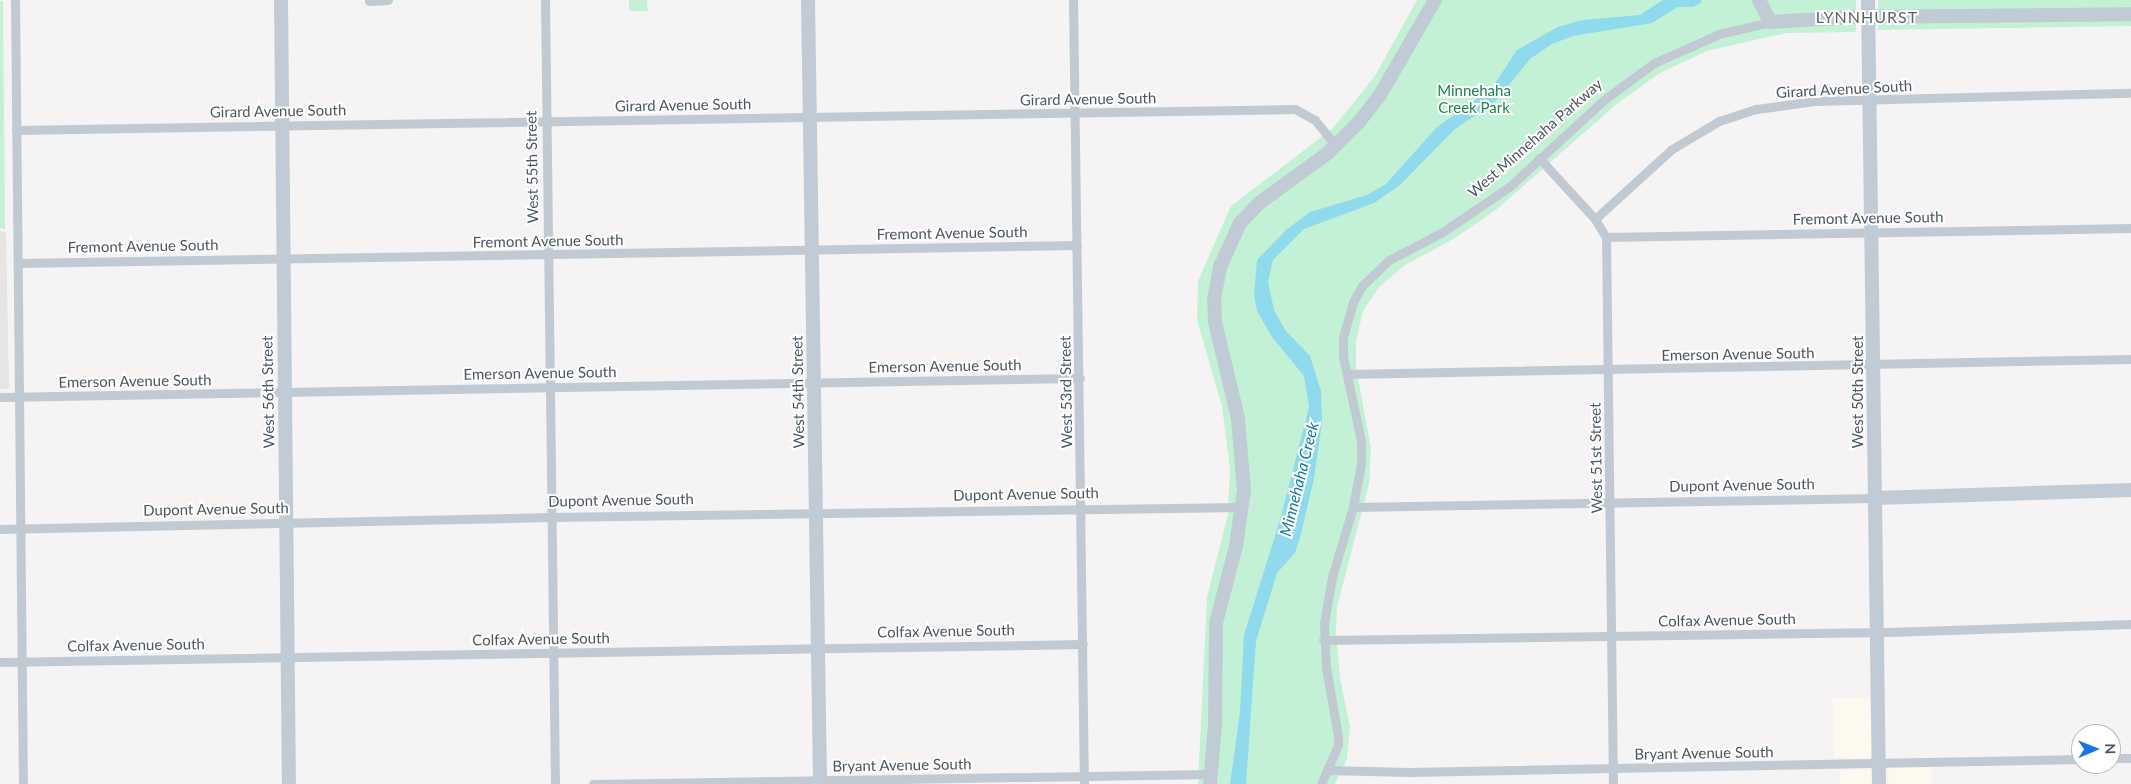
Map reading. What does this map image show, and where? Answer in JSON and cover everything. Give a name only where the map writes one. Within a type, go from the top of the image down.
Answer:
[{"type":"street","points":[[15,0],[23,784]]},
{"type":"street","name":"West 56th Street","points":[[281,0],[282,258],[289,784]]},
{"type":"street","points":[[369,0],[388,0]]},
{"type":"street","name":"West 55th Street","points":[[545,0],[545,122],[555,784]]},
{"type":"street","name":"West 54th Street","points":[[808,0],[820,782]]},
{"type":"street","name":"West 53rd Street","points":[[1073,0],[1080,378],[1084,780]]},
{"type":"street","points":[[1210,779],[1216,623],[1236,546],[1242,507],[1242,444],[1214,322],[1214,299],[1220,267],[1230,241],[1250,212],[1335,145],[1359,122],[1380,95],[1436,0]]},
{"type":"street","points":[[1759,0],[1770,22]]},
{"type":"street","name":"West 50th Street","points":[[1868,0],[1879,784]]},
{"type":"street","name":"West Minnehaha Parkway","points":[[1322,783],[1338,745],[1338,726],[1324,640],[1332,577],[1353,507],[1361,441],[1346,374],[1343,337],[1347,319],[1358,294],[1374,271],[1476,211],[1509,187],[1605,99],[1654,63],[1719,34],[1770,22],[1868,17],[2131,14]]},
{"type":"street","name":"Girard Avenue South","points":[[1595,219],[1649,167],[1719,121],[1778,104],[2131,94]]},
{"type":"street","name":"Girard Avenue South","points":[[16,130],[282,124],[545,122],[1295,109],[1315,120],[1335,145]]},
{"type":"street","points":[[1539,158],[1595,219],[1606,237]]},
{"type":"street","name":"Fremont Avenue South","points":[[1606,237],[2131,228]]},
{"type":"street","name":"West 51st Street","points":[[1606,237],[1613,784]]},
{"type":"street","name":"Fremont Avenue South","points":[[18,263],[282,258],[548,256],[811,249],[1078,245]]},
{"type":"street","name":"Emerson Avenue South","points":[[1346,374],[2131,359]]},
{"type":"street","name":"Emerson Avenue South","points":[[0,397],[814,381],[1080,378]]},
{"type":"street","name":"Dupont Avenue South","points":[[1353,507],[1610,504],[2131,490]]},
{"type":"street","name":"Dupont Avenue South","points":[[0,529],[551,517],[1242,507]]},
{"type":"street","name":"Colfax Avenue South","points":[[1324,640],[1876,632],[2131,624]]},
{"type":"street","name":"Colfax Avenue South","points":[[0,662],[288,655],[553,654],[818,646],[1083,644]]},
{"type":"street","name":"Bryant Avenue South","points":[[1327,770],[1409,772],[2071,759]]},
{"type":"street","name":"Bryant Avenue South","points":[[593,784],[1210,779]]},
{"type":"shaded area","points":[[0,231],[6,233],[9,389],[0,389]]},
{"type":"shaded area","points":[[1833,698],[1870,698],[1873,754],[1869,759],[1834,757]]},
{"type":"shaded area","points":[[1932,765],[1932,784],[1888,784],[1889,767]]},
{"type":"shaded area","points":[[1869,768],[1873,773],[1872,784],[1840,784],[1840,771]]},
{"type":"green space","points":[[629,0],[647,0],[648,11],[629,11]]},
{"type":"green space","name":"Minnehaha Creek Park","points":[[1417,0],[1856,0],[1856,32],[1787,33],[1707,51],[1660,73],[1618,103],[1497,209],[1455,238],[1405,265],[1379,287],[1363,311],[1356,341],[1356,367],[1371,448],[1369,484],[1337,607],[1336,630],[1340,678],[1350,727],[1347,759],[1335,784],[1198,784],[1207,597],[1228,514],[1230,469],[1222,406],[1197,320],[1198,281],[1231,206],[1333,128],[1375,76]]},
{"type":"green space","points":[[1878,0],[2131,0],[2131,26],[1878,30]]},
{"type":"green space","points":[[0,1],[3,1],[5,229],[0,228]]},
{"type":"water","name":"Minnehaha Creek","points":[[1663,0],[1701,0],[1701,3],[1693,7],[1678,7],[1652,23],[1573,36],[1552,44],[1530,59],[1496,101],[1454,130],[1400,185],[1374,203],[1304,229],[1273,260],[1268,282],[1274,310],[1285,330],[1310,356],[1321,391],[1322,422],[1314,479],[1300,538],[1295,553],[1277,573],[1256,641],[1246,784],[1230,784],[1240,712],[1244,635],[1280,520],[1309,407],[1304,376],[1272,337],[1257,311],[1254,295],[1257,260],[1286,230],[1310,212],[1367,195],[1386,184],[1437,127],[1492,88],[1517,50],[1558,27],[1582,20],[1640,15]]},
{"type":"district","name":"LYNNHURST","points":[[1867,17]]}]
